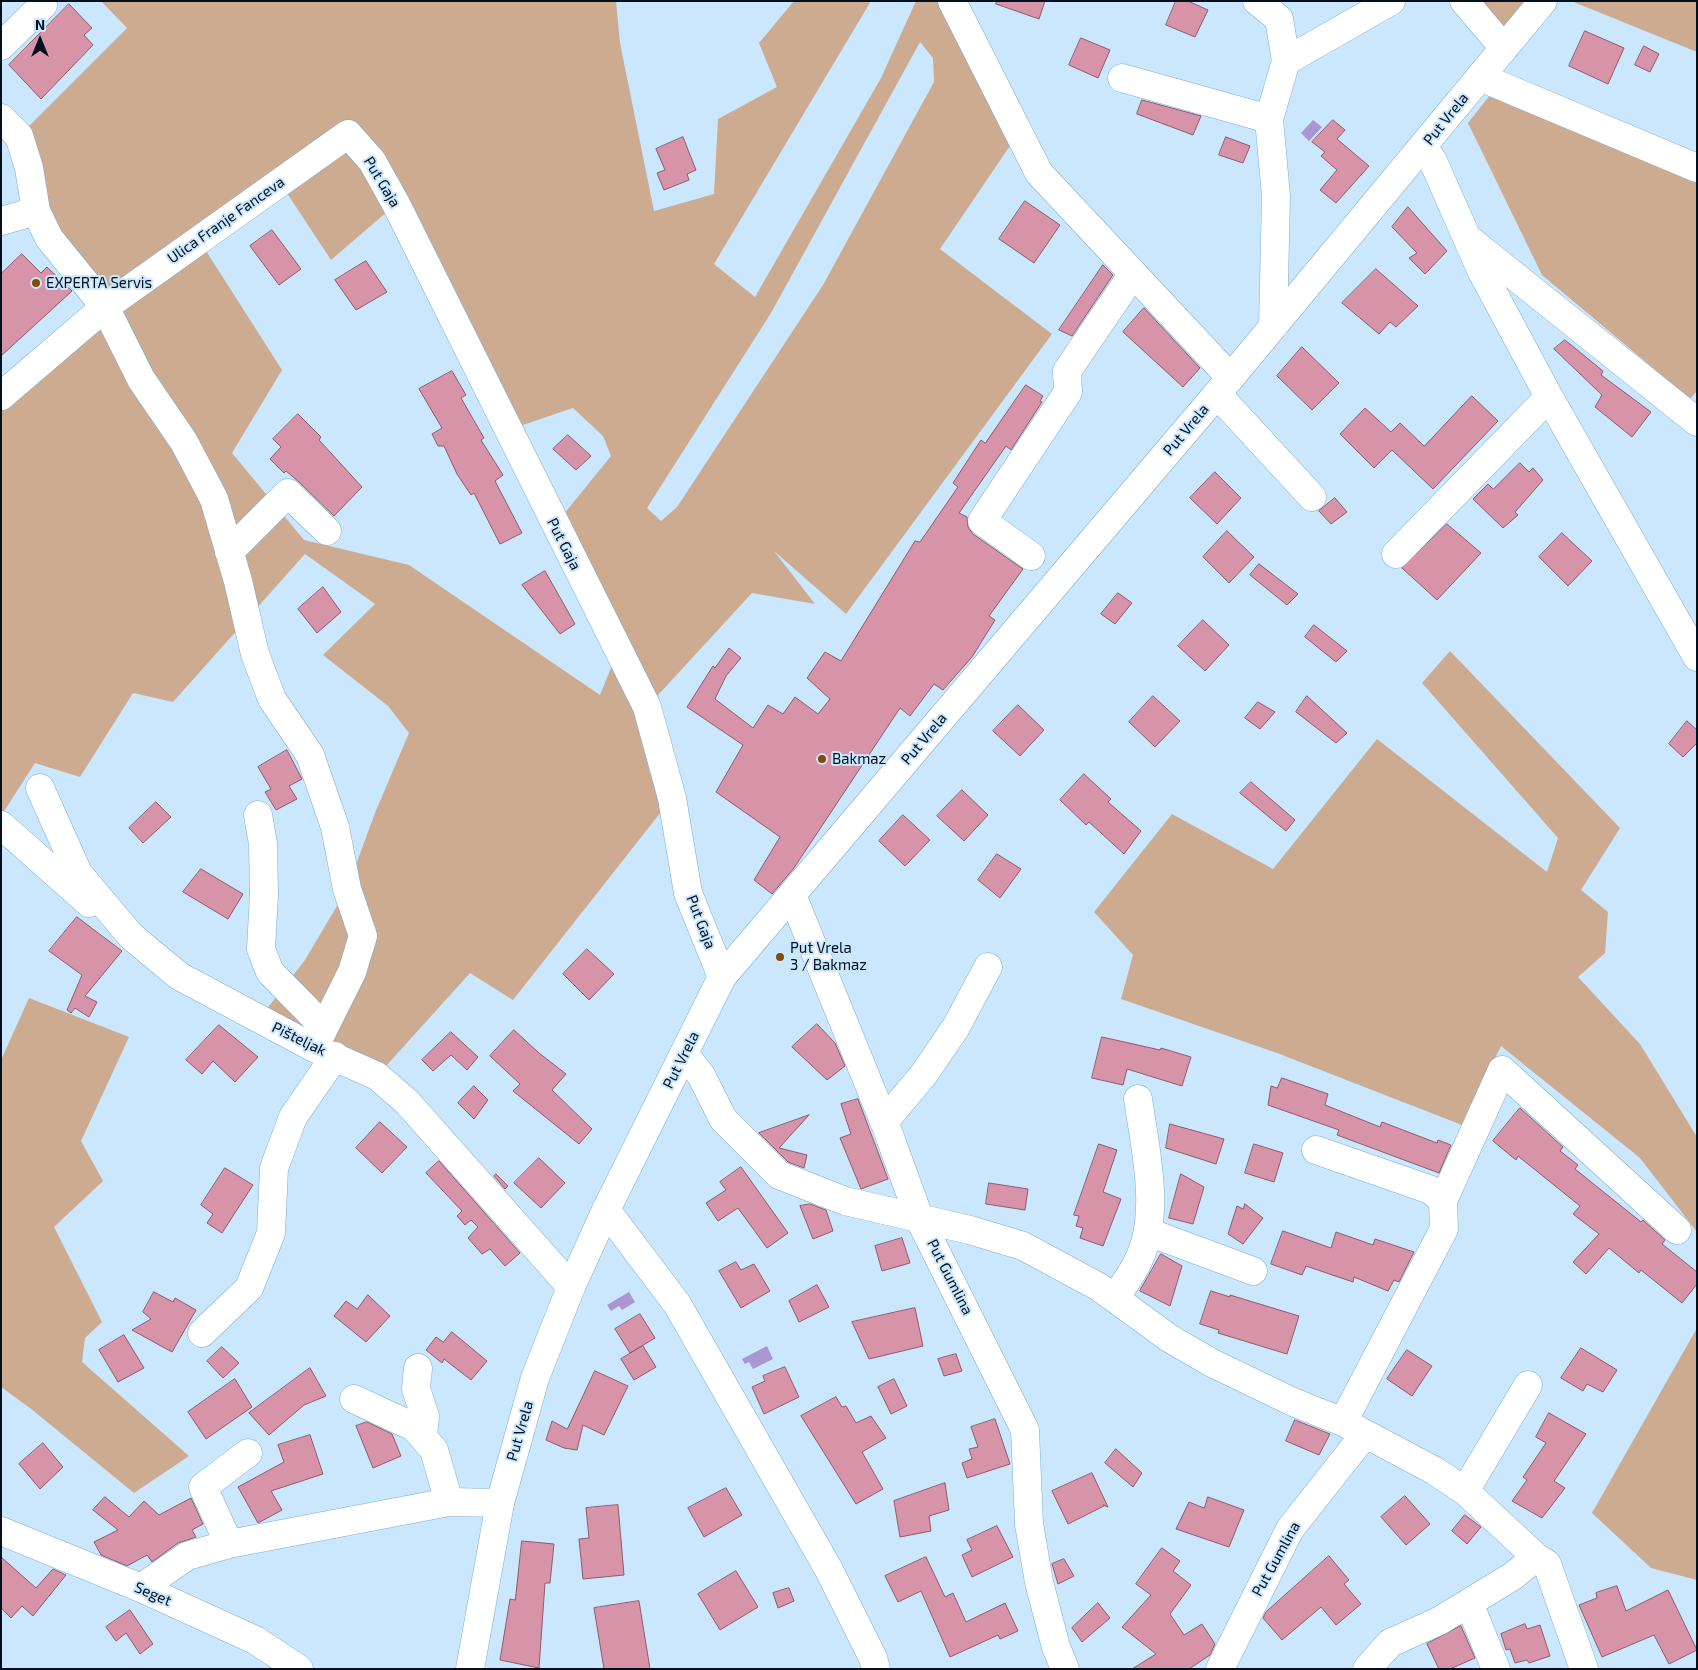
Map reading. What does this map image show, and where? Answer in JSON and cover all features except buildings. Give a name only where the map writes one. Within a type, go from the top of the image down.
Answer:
[{"type":"street","points":[[952,1],[1039,173],[1133,274],[1312,497]]},
{"type":"street","points":[[1257,1],[1279,19],[1286,61],[1269,119],[1276,196],[1273,326]]},
{"type":"street","points":[[1286,61],[1391,1]]},
{"type":"street","points":[[1464,1],[1504,48]]},
{"type":"street","name":"Put Vrela","points":[[470,1669],[500,1503],[535,1378],[571,1287],[606,1210],[722,977],[1273,326],[1543,1]]},
{"type":"street","points":[[1,46],[43,5]]},
{"type":"street","points":[[1480,77],[1697,168]]},
{"type":"street","points":[[1122,78],[1269,119]]},
{"type":"street","points":[[1,118],[19,136],[29,168],[36,211],[49,238],[105,306],[141,379],[184,442],[214,499],[255,654],[272,699],[310,755],[335,827],[347,889],[363,936],[352,972],[274,1168],[271,1233],[249,1288],[202,1333]]},
{"type":"street","name":"Ulica Franje Fanceva","points":[[1,396],[105,306],[348,134]]},
{"type":"street","name":"Put Gaja","points":[[348,134],[372,161],[396,204],[647,707],[672,798],[688,892],[722,977]]},
{"type":"street","points":[[1423,147],[1433,161],[1481,270],[1549,397],[1697,657]]},
{"type":"street","points":[[1,221],[36,211]]},
{"type":"street","points":[[1468,238],[1697,422]]},
{"type":"street","points":[[1031,556],[982,521],[1068,392],[1067,371],[1133,274]]},
{"type":"street","points":[[1396,554],[1549,397]]},
{"type":"street","points":[[229,552],[288,493],[327,531]]},
{"type":"street","name":"Pišteljak","points":[[40,788],[78,873],[131,936],[179,976],[324,1044],[377,1076],[407,1102],[571,1287]]},
{"type":"street","points":[[258,815],[263,844],[264,894],[261,949],[270,972],[324,1044]]},
{"type":"street","points":[[1,825],[65,883],[131,936]]},
{"type":"street","name":"Put Gumlina","points":[[792,895],[884,1122],[920,1220],[1025,1430],[1029,1524],[1039,1582],[1056,1647],[1065,1669]]},
{"type":"street","points":[[884,1122],[924,1074],[956,1027],[988,967]]},
{"type":"street","points":[[684,1054],[701,1074],[723,1119],[779,1175],[845,1202],[970,1230],[1023,1246],[1099,1287],[1169,1338],[1212,1363],[1293,1402],[1354,1428],[1434,1471],[1465,1491],[1536,1557],[1547,1564],[1584,1669]]},
{"type":"street","points":[[1316,1150],[1431,1190],[1443,1201],[1502,1070],[1677,1230]]},
{"type":"street","points":[[1115,1298],[1140,1258],[1148,1232],[1148,1171],[1138,1099]]},
{"type":"street","name":"Put Gumlina","points":[[1220,1669],[1290,1529],[1354,1428],[1444,1229],[1443,1201]]},
{"type":"street","points":[[606,1210],[677,1304],[829,1570],[873,1658],[876,1669]]},
{"type":"street","points":[[1148,1232],[1253,1271]]},
{"type":"street","points":[[418,1368],[416,1389],[425,1416],[423,1437]]},
{"type":"street","points":[[1465,1491],[1528,1385]]},
{"type":"street","points":[[354,1399],[414,1427],[434,1450],[449,1502]]},
{"type":"street","points":[[229,1544],[203,1487],[248,1453]]},
{"type":"street","points":[[141,1588],[187,1556],[229,1544],[449,1502],[500,1503]]},
{"type":"street","name":"Seget","points":[[1,1531],[141,1588],[255,1640],[299,1669]]},
{"type":"street","points":[[1367,1669],[1390,1643],[1440,1621],[1513,1576],[1536,1557]]},
{"type":"street","points":[[1469,1603],[1496,1669]]},
{"type":"shaded area","points":[[101,1],[616,1],[620,43],[654,211],[714,194],[718,119],[777,87],[759,43],[794,1],[871,1],[714,264],[755,297],[881,78],[916,1],[940,1],[1018,134],[940,249],[1052,334],[846,614],[774,551],[815,604],[752,593],[647,707],[672,798],[513,1000],[470,973],[377,1076],[259,1019],[305,960],[347,889],[375,813],[409,733],[388,706],[323,655],[375,604],[305,554],[173,702],[133,693],[80,777],[35,763],[1,816],[1,396],[105,306],[49,238],[19,136],[127,28]],"holes":[[[920,42],[933,58],[934,82],[823,285],[677,507],[661,521],[647,508],[771,313]],[[281,184],[331,260],[396,204],[508,430],[573,408],[603,436],[611,456],[555,525],[594,603],[611,668],[600,695],[409,565],[304,540],[232,453],[282,370],[201,243]]]},
{"type":"shaded area","points":[[1464,1],[1543,1],[1504,48]]},
{"type":"shaded area","points":[[1571,1],[1697,1],[1697,52]]},
{"type":"shaded area","points":[[1505,76],[1697,167],[1697,391],[1690,399],[1542,275],[1468,123]]},
{"type":"shaded area","points":[[1313,120],[1322,127],[1309,141],[1301,133]]},
{"type":"shaded area","points":[[1450,651],[1620,828],[1581,890],[1608,912],[1605,953],[1578,977],[1640,1044],[1697,1137],[1697,1232],[1640,1158],[1501,1046],[1462,1125],[1277,1053],[1121,999],[1133,955],[1094,912],[1172,814],[1273,869],[1377,739],[1547,872],[1558,838],[1422,683]]},
{"type":"shaded area","points":[[29,998],[129,1037],[81,1141],[103,1181],[54,1227],[102,1322],[85,1338],[82,1362],[189,1456],[134,1493],[30,1408],[1,1387],[1,1060]]},
{"type":"shaded area","points":[[629,1292],[635,1302],[622,1310],[619,1306],[611,1311],[607,1305]]},
{"type":"shaded area","points":[[1697,1328],[1697,1580],[1651,1568],[1592,1513]]},
{"type":"shaded area","points":[[767,1346],[773,1359],[753,1369],[749,1362],[745,1364],[742,1359]]},
{"type":"place","name":"EXPERTA Servis","points":[[36,283]]},
{"type":"place","name":"Bakmaz","points":[[822,759]]},
{"type":"place","name":"Put Vrela 3 / Bakmaz","points":[[780,957]]}]
